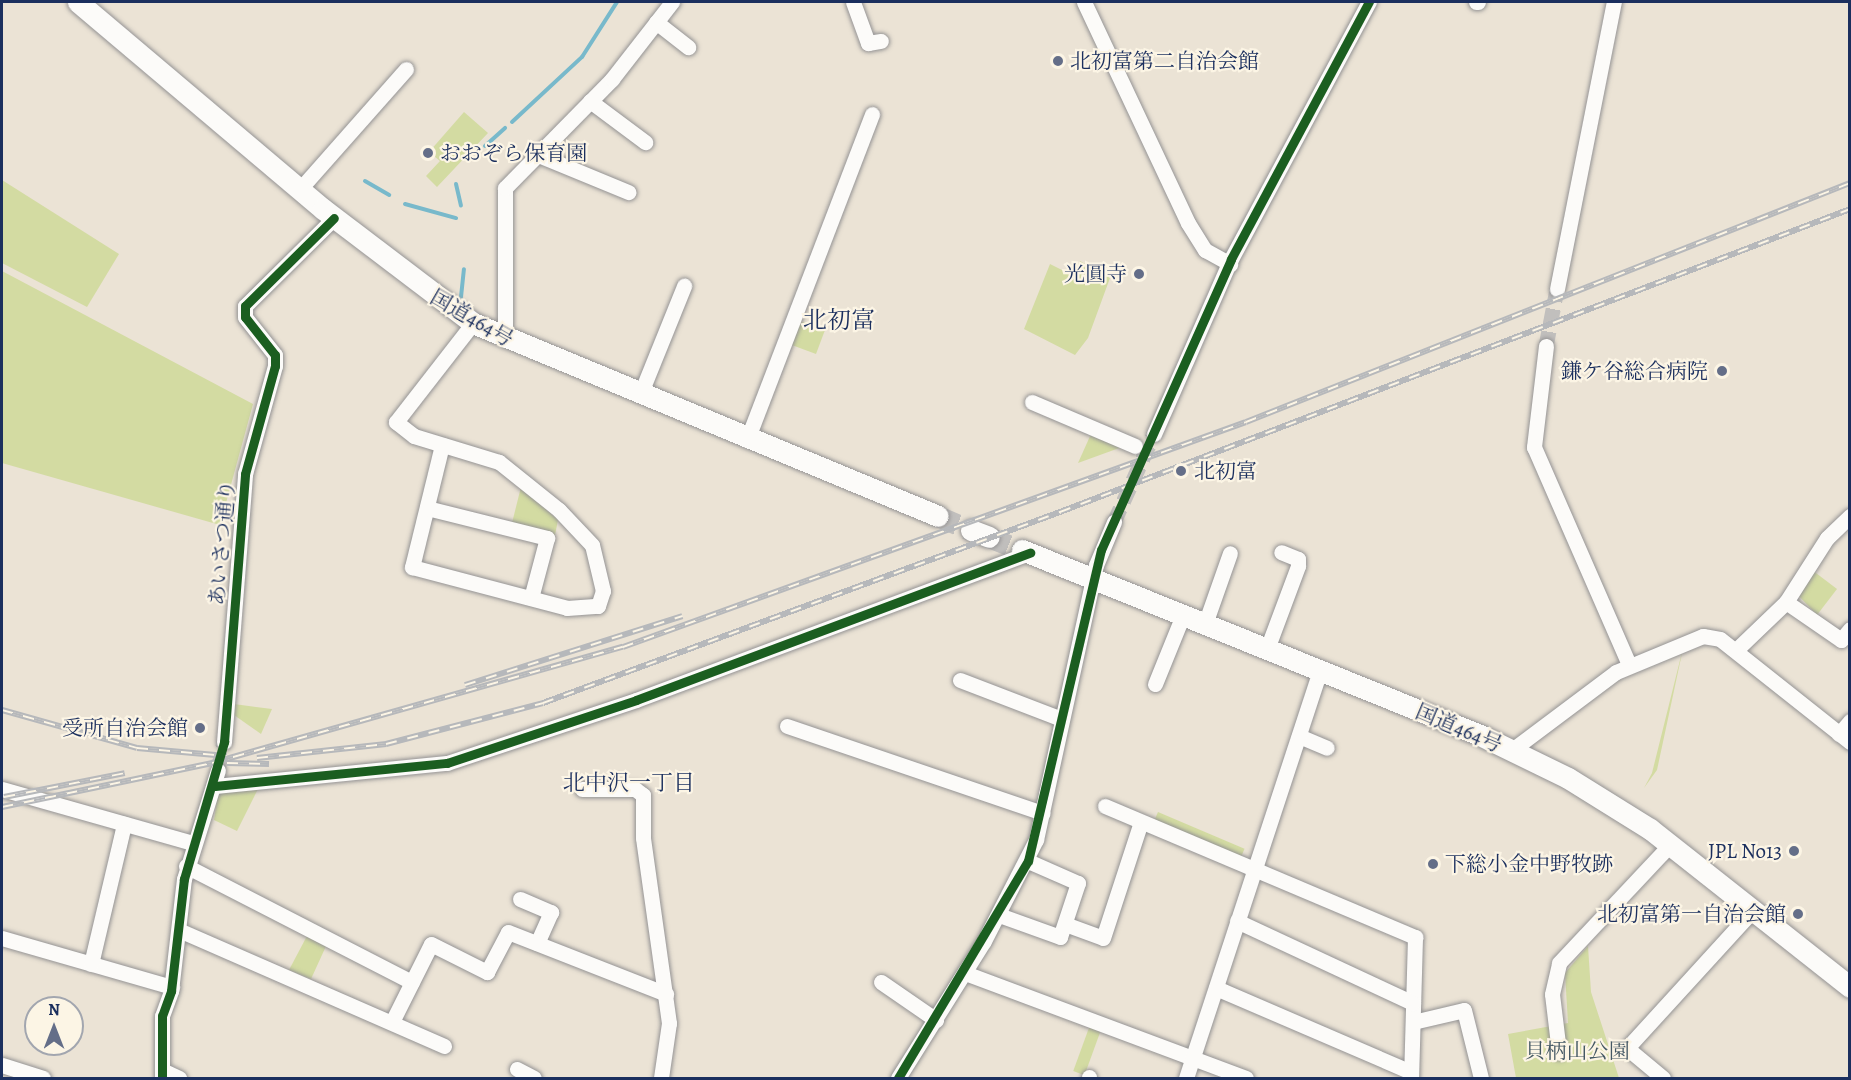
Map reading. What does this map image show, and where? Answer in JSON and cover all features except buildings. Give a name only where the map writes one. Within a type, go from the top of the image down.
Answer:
[{"type":"highway","name":"国道464号","points":[[78,2],[334,218],[473,323],[505,339],[747,440],[938,516]]},
{"type":"highway","name":"国道464号","points":[[1026,552],[1512,750],[1592,791],[1670,845],[1850,987]]},
{"type":"street","points":[[505,339],[505,188],[590,101],[672,2]]},
{"type":"street","points":[[853,2],[868,43],[881,41]]},
{"type":"street","points":[[1084,2],[1188,223],[1205,250],[1230,264]]},
{"type":"street","points":[[1154,434],[1230,264],[1369,2]]},
{"type":"street","points":[[1557,289],[1614,2]]},
{"type":"street","points":[[656,22],[688,47]]},
{"type":"street","points":[[300,189],[406,69]]},
{"type":"street","points":[[590,101],[645,142]]},
{"type":"street","points":[[747,440],[872,114]]},
{"type":"street","points":[[536,154],[628,192]]},
{"type":"street","name":"あいさつ通り","points":[[224,742],[246,474],[275,366],[275,355],[244,317],[245,306],[334,218]]},
{"type":"street","points":[[640,395],[684,286]]},
{"type":"street","points":[[442,445],[412,567],[567,608],[598,606],[603,591],[592,545],[559,510],[499,462],[414,436],[396,422],[473,323]]},
{"type":"street","points":[[1546,346],[1534,447],[1629,664]]},
{"type":"street","points":[[1032,402],[1135,446]]},
{"type":"street","points":[[427,508],[547,538],[531,598]]},
{"type":"street","points":[[1736,650],[1786,602],[1827,538],[1850,516]]},
{"type":"street","points":[[898,1078],[965,973],[1028,861],[1043,813],[1059,718],[1093,579],[1113,522]]},
{"type":"street","points":[[215,786],[447,763],[636,700],[1026,552]]},
{"type":"street","points":[[1267,649],[1298,566],[1298,559],[1281,552]]},
{"type":"street","points":[[1205,624],[1230,553]]},
{"type":"street","points":[[1786,602],[1841,640],[1850,629]]},
{"type":"street","points":[[1155,684],[1184,615]]},
{"type":"street","points":[[1512,750],[1629,664],[1703,636],[1714,636],[1736,650],[1844,738],[1850,722]]},
{"type":"street","points":[[1186,1078],[1320,670]]},
{"type":"street","points":[[960,680],[1059,718]]},
{"type":"street","points":[[787,726],[1043,813]]},
{"type":"street","points":[[1299,736],[1327,748]]},
{"type":"street","points":[[179,1078],[162,1074],[162,1016],[172,987],[181,930],[186,866],[215,786],[218,770]]},
{"type":"street","points":[[2,789],[193,843]]},
{"type":"street","points":[[582,789],[635,789],[644,795],[643,838],[669,1023],[661,1078]]},
{"type":"street","points":[[1105,806],[1415,937],[1411,1075],[1216,988]]},
{"type":"street","points":[[1065,924],[1103,939],[1141,822]]},
{"type":"street","points":[[91,964],[124,824]]},
{"type":"street","points":[[1559,1052],[1552,994],[1559,963],[1670,845]]},
{"type":"street","points":[[999,915],[1060,937],[1078,883],[1028,861]]},
{"type":"street","points":[[186,866],[412,982]]},
{"type":"street","points":[[520,900],[551,912],[537,943]]},
{"type":"street","points":[[1663,1078],[1627,1048],[1753,910]]},
{"type":"street","points":[[1237,921],[1413,1003]]},
{"type":"street","points":[[181,930],[444,1046]]},
{"type":"street","points":[[392,1022],[431,944],[487,972],[508,932],[666,994]]},
{"type":"street","points":[[2,938],[172,987]]},
{"type":"street","points":[[965,973],[1246,1078]]},
{"type":"street","points":[[880,982],[936,1020]]},
{"type":"street","points":[[1413,1022],[1464,1010],[1482,1078]]},
{"type":"street","points":[[2,1065],[44,1078]]},
{"type":"street","points":[[517,1070],[534,1078]]},
{"type":"green space","points":[[464,112],[488,133],[437,187],[426,176],[440,161],[429,152]]},
{"type":"green space","points":[[2,180],[119,254],[87,307],[2,263]]},
{"type":"green space","points":[[1080,261],[1110,278],[1088,338],[1075,355],[1024,329],[1050,264],[1072,275]]},
{"type":"green space","points":[[2,271],[253,404],[220,525],[2,463]]},
{"type":"green space","points":[[804,322],[825,330],[816,354],[789,344],[796,324]]},
{"type":"green space","points":[[1091,434],[1122,447],[1078,463]]},
{"type":"green space","points":[[521,487],[558,520],[555,535],[512,523]]},
{"type":"green space","points":[[1812,570],[1837,589],[1817,615],[1797,594]]},
{"type":"green space","points":[[1684,644],[1657,770],[1644,788],[1652,773]]},
{"type":"green space","points":[[234,704],[272,709],[261,734],[234,715]]},
{"type":"green space","points":[[258,789],[237,831],[214,820],[218,793]]},
{"type":"green space","points":[[1158,812],[1245,849],[1241,857],[1154,820]]},
{"type":"green space","points":[[308,934],[327,944],[311,979],[289,970]]},
{"type":"green space","name":"貝柄山公園","points":[[1588,946],[1591,992],[1619,1078],[1516,1078],[1508,1034],[1568,1023],[1565,973]]},
{"type":"green space","points":[[1090,1025],[1101,1029],[1085,1075],[1073,1071]]},
{"type":"waterway","points":[[512,122],[582,57],[617,2]]},
{"type":"waterway","points":[[485,146],[505,128]]},
{"type":"waterway","points":[[365,181],[389,195]]},
{"type":"waterway","points":[[456,184],[461,205]]},
{"type":"waterway","points":[[405,204],[456,218]]},
{"type":"waterway","points":[[461,297],[464,269]]},
{"type":"tunnel","points":[[1546,346],[1557,289]]},
{"type":"tunnel","points":[[1114,522],[1154,434]]},
{"type":"tunnel","points":[[938,516],[971,530]]},
{"type":"tunnel","points":[[989,537],[1022,550]]},
{"type":"tunnel","points":[[218,770],[224,742]]},
{"type":"railway","points":[[2,807],[212,763],[623,647],[1246,422],[1850,183]]},
{"type":"railway","points":[[257,758],[386,744],[543,703],[1060,512],[1850,209]]},
{"type":"railway","points":[[465,685],[682,616]]},
{"type":"railway","points":[[2,710],[137,748],[227,756]]},
{"type":"railway","points":[[227,763],[269,764]]},
{"type":"railway","points":[[4,797],[125,773]]},
{"type":"cycle path","points":[[898,1078],[1028,861],[1101,550],[1231,259],[1369,2]]},
{"type":"cycle path","points":[[162,1078],[162,1016],[171,991],[184,879],[224,742],[245,474],[275,366],[275,355],[245,317],[245,306],[334,218]]},
{"type":"cycle path","points":[[215,786],[447,763],[636,700],[1030,553]]},
{"type":"place","name":"北初富第二自治会館","points":[[1058,61]]},
{"type":"place","name":"おおぞら保育園","points":[[428,153]]},
{"type":"place","name":"光圓寺","points":[[1139,274]]},
{"type":"place","name":"鎌ケ谷総合病院","points":[[1722,371]]},
{"type":"place","name":"北初富","points":[[1181,471]]},
{"type":"place","name":"受所自治会館","points":[[200,728]]},
{"type":"place","name":"JPL No13","points":[[1794,851]]},
{"type":"place","name":"下総小金中野牧跡","points":[[1433,864]]},
{"type":"place","name":"北初富第一自治会館","points":[[1798,914]]},
{"type":"district","name":"北初富","points":[[839,321]]},
{"type":"district","name":"北中沢一丁目","points":[[629,784]]}]
